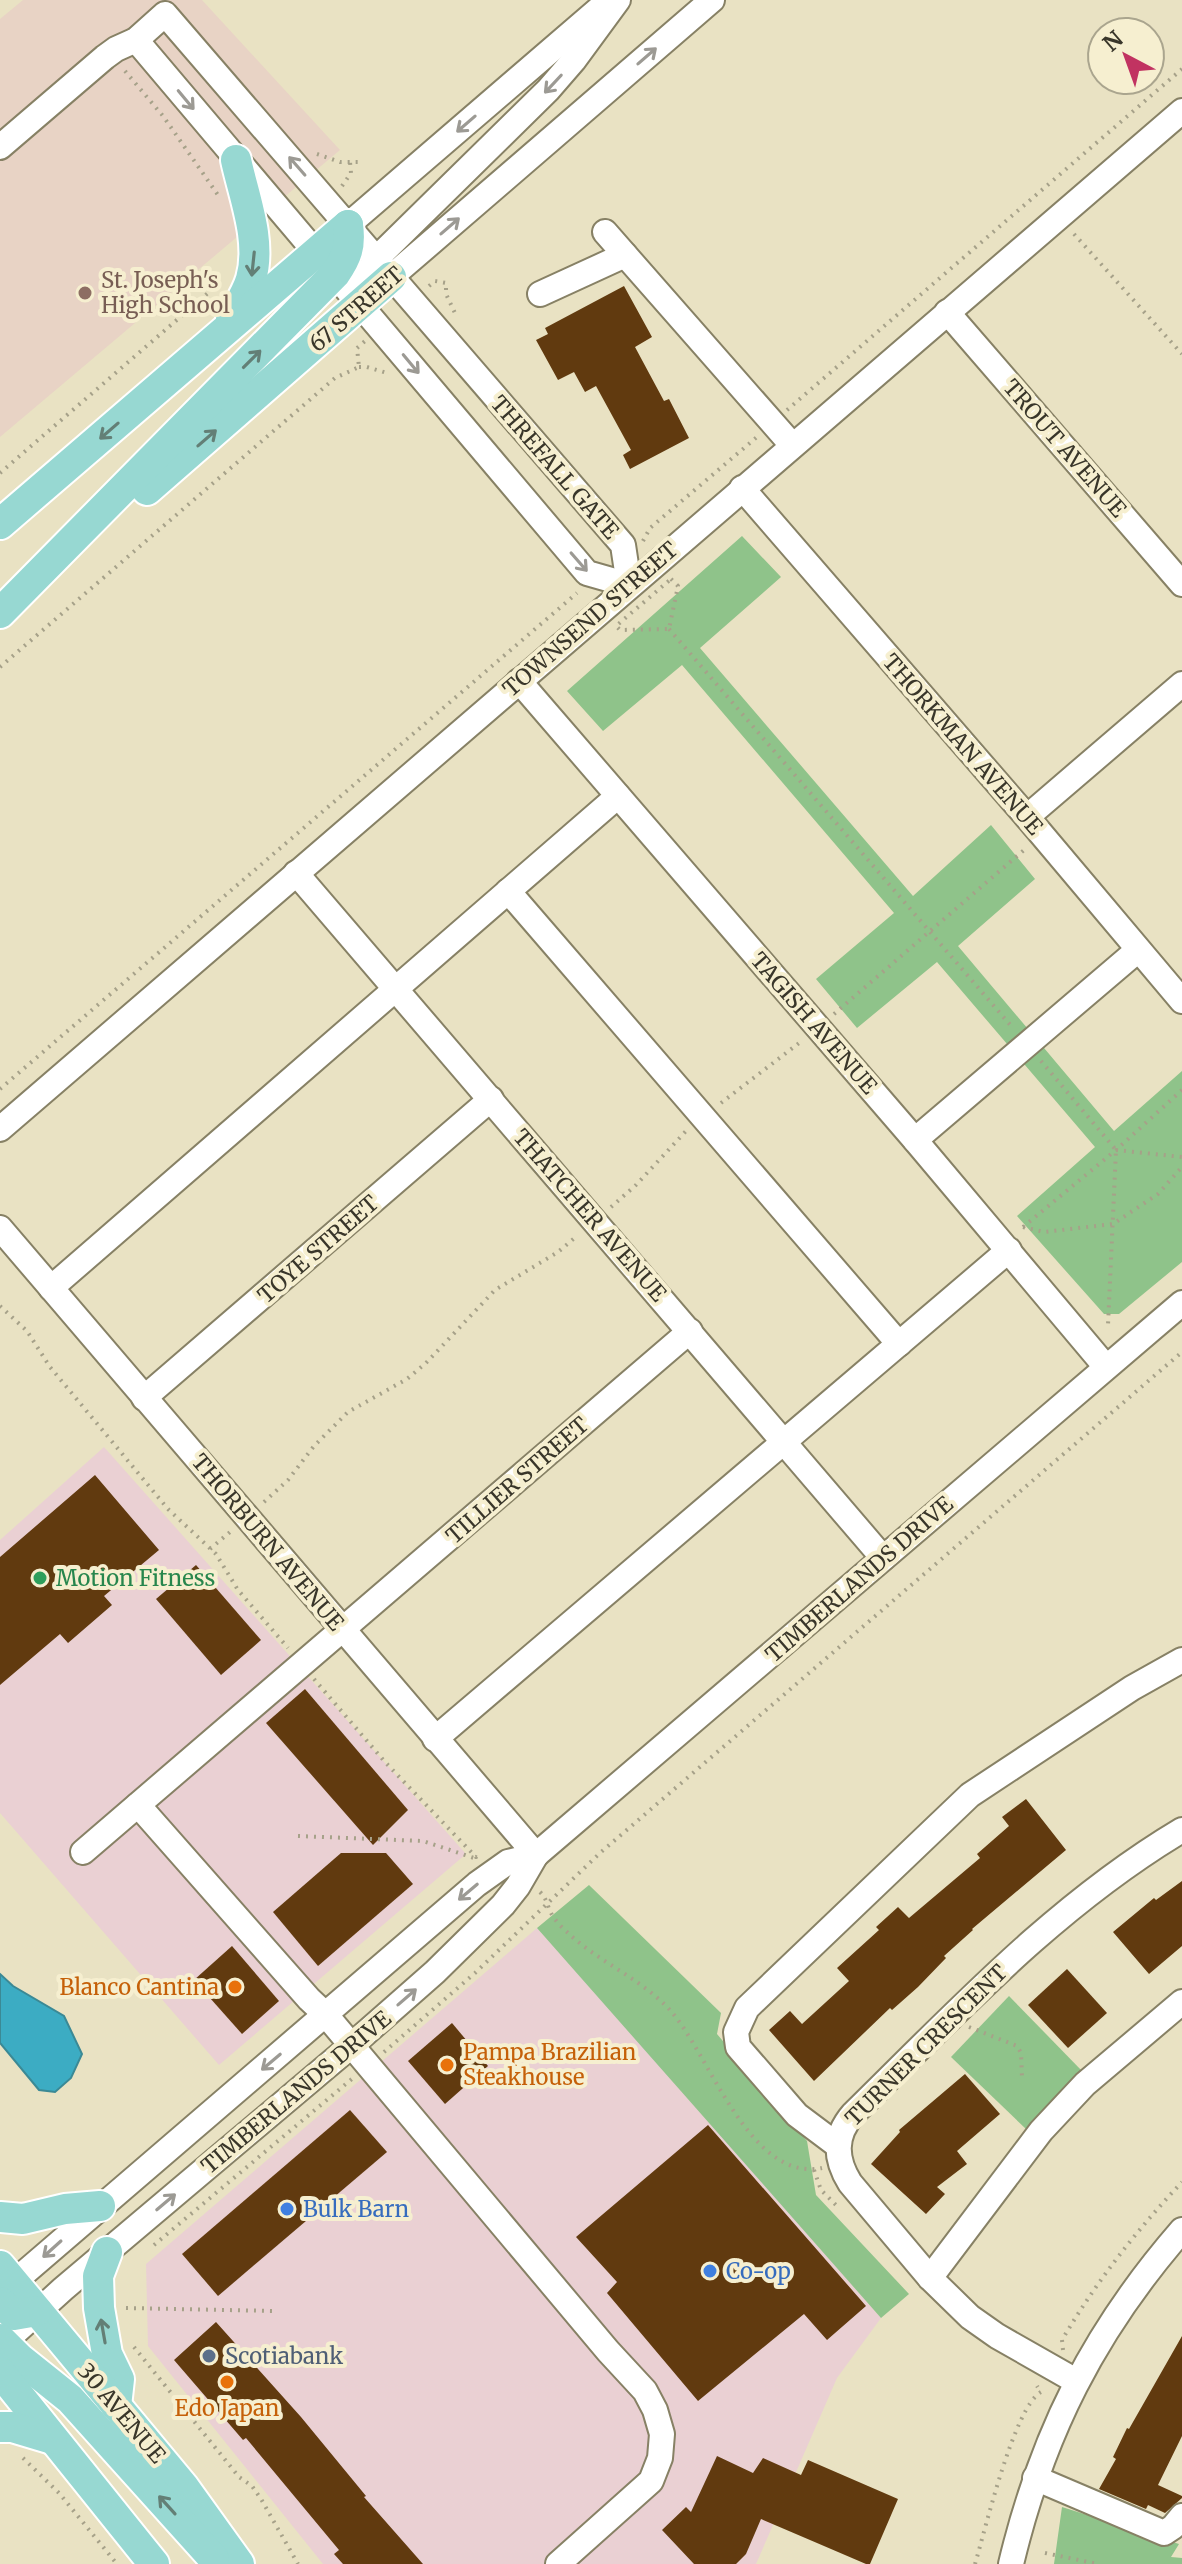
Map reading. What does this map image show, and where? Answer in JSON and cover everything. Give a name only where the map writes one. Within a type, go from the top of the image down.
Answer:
[{"type":"main road","points":[[225,331],[251,280],[255,256],[236,160]]},
{"type":"main road","points":[[0,615],[326,263],[348,225]]},
{"type":"main road","points":[[6,514],[225,331],[326,263]]},
{"type":"main road","name":"67 STREET","points":[[0,615],[360,305],[384,268]]},
{"type":"main road","points":[[0,2217],[23,2219],[65,2209],[100,2206]]},
{"type":"main road","points":[[107,2252],[98,2276],[99,2308],[107,2354],[119,2379],[116,2406]]},
{"type":"main road","name":"30 AVENUE","points":[[3,2286],[37,2311],[183,2486],[239,2564]]},
{"type":"main road","points":[[1,2342],[70,2399],[218,2564]]},
{"type":"main road","points":[[0,2372],[154,2564]]},
{"type":"main road","points":[[0,2427],[12,2427],[52,2439]]},
{"type":"street","points":[[348,225],[610,0]]},
{"type":"street","points":[[384,268],[548,90],[618,0]]},
{"type":"street","name":"67 STREET","points":[[384,268],[712,0]]},
{"type":"street","name":"THREFALL GATE","points":[[165,14],[348,225],[623,545],[629,585],[587,573],[136,40],[165,14]]},
{"type":"street","points":[[0,147],[111,53],[136,40]]},
{"type":"street","name":"TOWNSEND STREET","points":[[0,1129],[947,312],[1178,122]]},
{"type":"street","points":[[605,232],[792,445]]},
{"type":"street","points":[[540,294],[625,255]]},
{"type":"street","name":"TROUT AVENUE","points":[[947,312],[1182,584]]},
{"type":"street","name":"THORKMAN AVENUE","points":[[742,488],[1180,996]]},
{"type":"street","name":"TAGISH AVENUE","points":[[519,681],[915,1140],[1106,1367]]},
{"type":"street","points":[[1027,817],[1182,684]]},
{"type":"street","points":[[51,1288],[618,796]]},
{"type":"street","name":"THATCHER AVENUE","points":[[296,873],[883,1558]]},
{"type":"street","points":[[508,891],[899,1344]]},
{"type":"street","points":[[915,1140],[1138,950]]},
{"type":"street","name":"TOYE STREET","points":[[144,1398],[491,1099]]},
{"type":"street","name":"THORBURN AVENUE","points":[[0,1228],[536,1855]]},
{"type":"street","points":[[435,1739],[1009,1250]]},
{"type":"street","name":"TIMBERLANDS DRIVE","points":[[1,2342],[435,1972],[503,1905],[536,1855],[1182,1303]]},
{"type":"street","name":"TILLIER STREET","points":[[83,1852],[690,1331]]},
{"type":"street","points":[[1076,2381],[988,2330],[930,2278],[850,2183],[839,2154],[797,2115],[738,2047],[736,2032],[747,2008],[970,1795],[1132,1688],[1182,1660]]},
{"type":"street","points":[[138,1805],[352,2045],[645,2391],[662,2434],[660,2458],[651,2481],[558,2564]]},
{"type":"street","name":"TURNER CRESCENT","points":[[839,2154],[844,2126],[853,2114],[1034,1938],[1079,1900],[1182,1830]]},
{"type":"street","name":"TIMBERLANDS DRIVE","points":[[3,2286],[477,1884],[508,1862],[536,1855]]},
{"type":"street","points":[[930,2278],[1041,2131],[1085,2084],[1182,2002]]},
{"type":"street","points":[[1011,2564],[1035,2478],[1076,2381],[1127,2297],[1182,2230]]},
{"type":"street","points":[[1035,2478],[1164,2533],[1182,2516]]},
{"type":"path","points":[[119,63],[163,116],[219,197]]},
{"type":"path","points":[[645,540],[650,528],[1182,69]]},
{"type":"path","points":[[308,148],[332,160],[358,162]]},
{"type":"path","points":[[350,162],[351,173]]},
{"type":"path","points":[[1068,226],[1182,354]]},
{"type":"path","points":[[0,473],[223,280]]},
{"type":"path","points":[[435,281],[446,283],[450,304],[463,322]]},
{"type":"path","points":[[0,667],[335,378],[359,367],[357,353]]},
{"type":"path","points":[[671,579],[678,586],[669,629],[620,630],[616,626],[671,579]]},
{"type":"path","points":[[0,1089],[564,603],[576,593],[585,591]]},
{"type":"path","points":[[669,629],[1116,1150],[1108,1325]]},
{"type":"path","points":[[827,1020],[1029,845]]},
{"type":"path","points":[[257,1507],[288,1480],[314,1446],[348,1412],[407,1379],[495,1290],[558,1252],[636,1185],[702,1117],[808,1036]]},
{"type":"path","points":[[1182,1090],[1023,1227],[1044,1232],[1113,1224],[1158,1194],[1182,1167]]},
{"type":"path","points":[[1116,1150],[1182,1157]]},
{"type":"path","points":[[0,1306],[27,1331],[50,1367],[168,1509],[210,1549],[238,1590],[385,1762],[476,1857]]},
{"type":"path","points":[[391,2046],[475,1973],[600,1853],[1182,1352]]},
{"type":"path","points":[[210,1549],[237,1526]]},
{"type":"path","points":[[298,1836],[423,1841],[474,1858],[484,1852]]},
{"type":"path","points":[[538,1889],[548,1902],[550,1912],[568,1933],[668,2007],[686,2029],[731,2107],[776,2158],[796,2168],[814,2170],[839,2154]]},
{"type":"path","points":[[953,2015],[971,2029],[1017,2046],[1021,2053],[1022,2078]]},
{"type":"path","points":[[149,2249],[346,2084]]},
{"type":"path","points":[[814,2170],[821,2190],[841,2209]]},
{"type":"path","points":[[1063,2349],[1062,2340],[1108,2268],[1182,2182]]},
{"type":"path","points":[[118,2308],[275,2311]]},
{"type":"path","points":[[130,2342],[239,2477],[252,2486],[298,2564]]},
{"type":"path","points":[[975,2564],[1008,2453],[1030,2401],[1041,2392],[1033,2383]]},
{"type":"path","points":[[18,2453],[59,2493],[117,2564]]},
{"type":"path","points":[[1045,2553],[1098,2564]]},
{"type":"shaded area","name":"St. Joseph's High School","points":[[23,0],[202,0],[340,150],[0,437],[0,19]]},
{"type":"shaded area","points":[[104,1447],[466,1854],[219,2065],[0,1813],[0,1540]]},
{"type":"shaded area","points":[[537,1928],[705,2111],[881,2318],[837,2378],[756,2564],[323,2564],[148,2346],[146,2264]]},
{"type":"green space","points":[[742,536],[781,577],[700,648],[913,896],[991,825],[1035,879],[958,946],[1114,1131],[1182,1071],[1182,1262],[1119,1314],[1104,1314],[1017,1216],[1095,1147],[937,962],[857,1028],[816,979],[894,913],[682,665],[603,731],[567,691]]},
{"type":"green space","points":[[589,1885],[721,2013],[717,2034],[807,2141],[816,2195],[909,2294],[881,2318],[537,1928]]},
{"type":"green space","points":[[1009,1996],[1083,2072],[1026,2129],[951,2057]]},
{"type":"green space","points":[[1062,2507],[1179,2544],[1171,2557],[1182,2558],[1182,2564],[1054,2564]]},
{"type":"water","points":[[0,1974],[13,1986],[64,2016],[82,2054],[71,2078],[55,2092],[39,2090],[0,2043]]},
{"type":"building","points":[[624,286],[652,337],[635,347],[664,401],[669,399],[689,438],[630,469],[623,455],[631,450],[596,386],[585,392],[574,372],[558,380],[536,340],[548,334],[545,328]]},
{"type":"building","points":[[95,1475],[159,1550],[104,1596],[112,1605],[68,1643],[60,1634],[0,1685],[0,1557]]},
{"type":"building","points":[[196,1565],[261,1640],[221,1675],[156,1599]]},
{"type":"building","points":[[305,1689],[408,1810],[373,1845],[266,1723]]},
{"type":"building","points":[[1026,1799],[1066,1850],[972,1929],[918,1987],[892,2010],[890,2008],[814,2081],[769,2030],[790,2011],[802,2024],[849,1981],[837,1968],[879,1930],[876,1927],[898,1907],[909,1918],[980,1858],[977,1854],[1009,1826],[1002,1817]]},
{"type":"building","points":[[341,1853],[386,1853],[413,1884],[318,1966],[273,1912]]},
{"type":"building","points":[[1182,1881],[1182,1946],[1149,1974],[1113,1932],[1154,1898],[1156,1900]]},
{"type":"building","points":[[232,1946],[279,2001],[242,2034],[194,1980]]},
{"type":"building","points":[[1067,1969],[1107,2013],[1068,2048],[1028,2005]]},
{"type":"building","points":[[452,2023],[488,2066],[445,2104],[408,2061]]},
{"type":"building","points":[[965,2074],[1000,2114],[957,2151],[967,2164],[937,2187],[945,2194],[926,2214],[871,2164],[899,2130]]},
{"type":"building","points":[[350,2110],[387,2152],[218,2296],[182,2254]]},
{"type":"building","points":[[708,2125],[866,2306],[827,2340],[804,2314],[698,2401],[607,2293],[617,2282],[576,2237]]},
{"type":"building","points":[[216,2322],[301,2417],[364,2497],[423,2564],[343,2564],[334,2554],[339,2550],[246,2438],[243,2440],[174,2360]]},
{"type":"building","points":[[1182,2336],[1182,2436],[1158,2485],[1182,2498],[1165,2513],[1148,2505],[1146,2509],[1099,2489],[1116,2459],[1113,2457],[1127,2428]]},
{"type":"building","points":[[717,2456],[753,2473],[763,2458],[801,2475],[808,2460],[898,2499],[870,2564],[761,2519],[746,2554],[736,2564],[694,2564],[662,2530],[686,2507],[691,2512]]},
{"type":"place","name":"St. Joseph's High School","points":[[85,293]]},
{"type":"place","name":"Motion Fitness","points":[[40,1578]]},
{"type":"place","name":"Blanco Cantina","points":[[235,1987]]},
{"type":"place","name":"Pampa Brazilian Steakhouse","points":[[447,2065]]},
{"type":"place","name":"Bulk Barn","points":[[287,2209]]},
{"type":"place","name":"Co-op","points":[[710,2271]]},
{"type":"place","name":"Scotiabank","points":[[209,2356]]},
{"type":"place","name":"Edo Japan","points":[[227,2382]]}]
